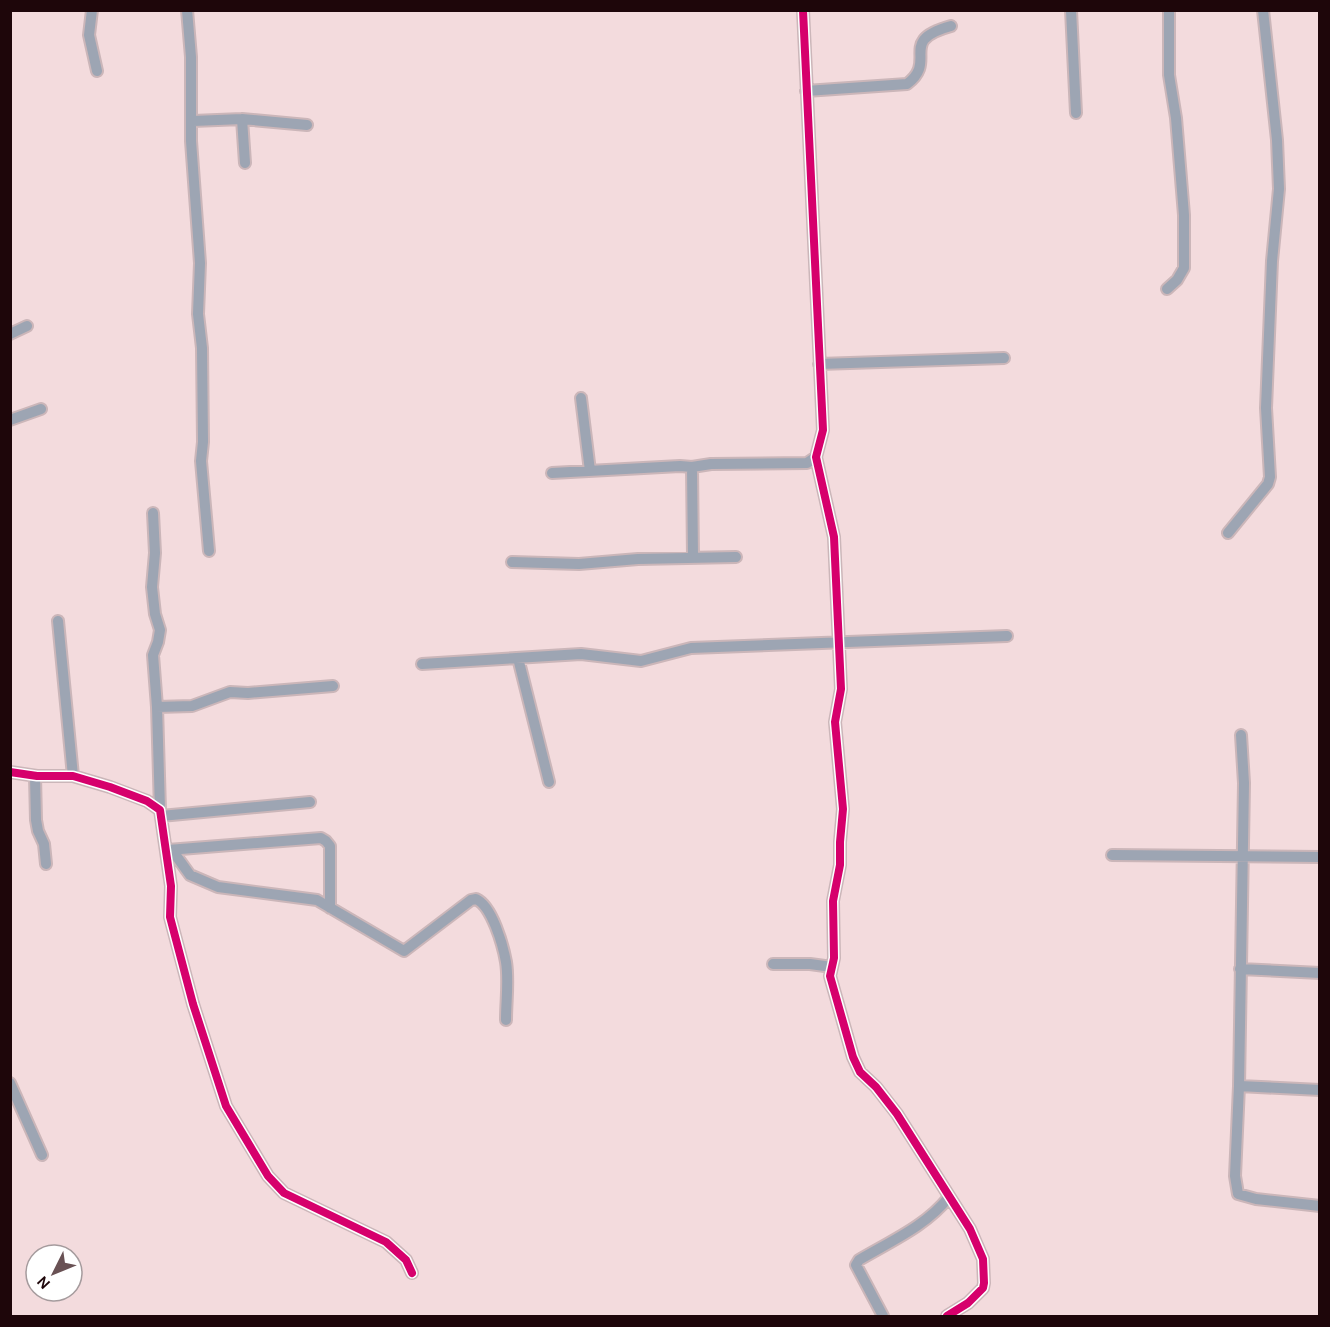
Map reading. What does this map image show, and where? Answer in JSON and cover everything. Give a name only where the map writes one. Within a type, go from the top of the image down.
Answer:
[{"type":"street","points":[[92,10],[89,35],[97,71]]},
{"type":"street","points":[[187,10],[191,57],[191,141],[200,263],[198,314],[202,348],[203,442],[201,461],[209,550]]},
{"type":"street","points":[[803,10],[823,430],[816,457],[834,537],[834,571],[840,643],[840,689],[835,722],[843,809],[840,865],[833,901],[834,958],[830,976],[852,1057],[860,1072],[876,1087],[897,1114],[970,1229],[978,1247],[982,1259],[983,1288],[968,1303],[947,1317]]},
{"type":"street","points":[[1071,10],[1076,113]]},
{"type":"street","points":[[1167,289],[1177,280],[1184,268],[1184,215],[1170,75],[1169,10]]},
{"type":"street","points":[[1228,532],[1268,484],[1270,477],[1267,398],[1272,261],[1279,189],[1263,10]]},
{"type":"street","points":[[806,92],[907,84],[918,76],[921,65],[921,42],[927,34],[951,26]]},
{"type":"street","points":[[192,122],[242,120],[307,125]]},
{"type":"street","points":[[242,120],[245,163]]},
{"type":"street","points":[[10,334],[27,326]]},
{"type":"street","points":[[819,364],[1004,358]]},
{"type":"street","points":[[581,398],[590,471]]},
{"type":"street","points":[[10,420],[41,409]]},
{"type":"street","points":[[552,473],[692,467],[711,464],[807,463],[816,457]]},
{"type":"street","points":[[692,467],[693,557]]},
{"type":"street","points":[[153,513],[155,553],[152,587],[155,614],[160,630],[153,655],[160,813],[168,850],[171,886],[170,917],[193,1004],[226,1106],[268,1176],[284,1193],[386,1242],[406,1260],[411,1273]]},
{"type":"street","points":[[512,562],[579,564],[638,559],[736,557]]},
{"type":"street","points":[[58,621],[73,776]]},
{"type":"street","points":[[422,664],[581,654],[641,661],[691,648],[1007,636]]},
{"type":"street","points":[[518,658],[549,782]]},
{"type":"street","points":[[157,707],[192,706],[230,692],[248,693],[333,687]]},
{"type":"street","points":[[1242,735],[1245,783],[1235,1176],[1238,1194],[1256,1199],[1320,1206]]},
{"type":"street","points":[[10,772],[35,776],[73,776],[147,801],[160,813],[310,802]]},
{"type":"street","points":[[35,776],[36,820],[44,844],[46,864]]},
{"type":"street","points":[[168,850],[321,838],[330,846],[330,908]]},
{"type":"street","points":[[168,850],[190,875],[218,887],[317,900],[404,951],[471,900],[480,901],[489,911],[496,926],[506,963],[506,1020]]},
{"type":"street","points":[[1112,855],[1320,857]]},
{"type":"street","points":[[773,964],[810,964],[832,967]]},
{"type":"street","points":[[1240,969],[1320,972]]},
{"type":"street","points":[[10,1083],[42,1155]]},
{"type":"street","points":[[1239,1086],[1320,1090]]},
{"type":"street","points":[[883,1317],[856,1265],[859,1260],[915,1228],[939,1209],[949,1197]]},
{"type":"cycle path","points":[[803,10],[823,430],[816,457],[834,537],[841,689],[835,722],[843,809],[840,865],[833,901],[834,958],[830,976],[853,1057],[860,1072],[876,1087],[897,1114],[970,1229],[983,1259],[983,1288],[968,1303],[947,1316]]},
{"type":"cycle path","points":[[10,772],[37,776],[73,776],[147,801],[160,810],[171,886],[170,917],[193,1004],[226,1106],[268,1176],[284,1193],[386,1242],[406,1260],[412,1273]]}]
